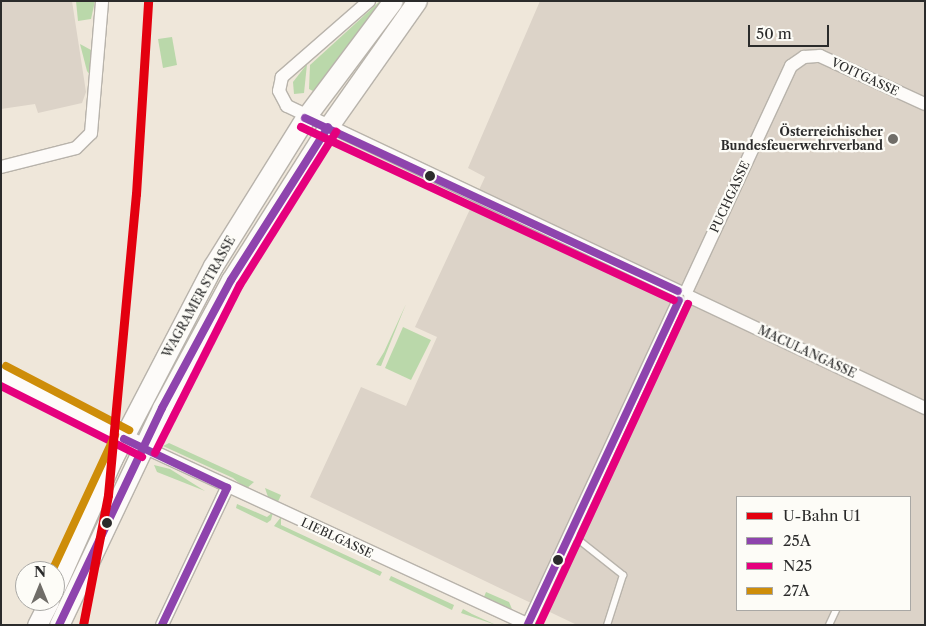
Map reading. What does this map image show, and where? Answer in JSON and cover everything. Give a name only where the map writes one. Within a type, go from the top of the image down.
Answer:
[{"type":"main road","name":"WAGRAMER STRASSE","points":[[65,566],[124,439],[213,266],[305,118],[394,1]]},
{"type":"main road","name":"WAGRAMER STRASSE","points":[[59,625],[231,280],[328,127],[417,1]]},
{"type":"main road","points":[[37,625],[44,611]]},
{"type":"street","points":[[1,167],[76,148],[91,133],[102,1]]},
{"type":"street","name":"MACULANGASSE","points":[[369,1],[287,72],[279,91],[287,106],[305,118],[328,127],[925,408]]},
{"type":"street","name":"VOITGASSE","points":[[804,57],[820,56],[925,104]]},
{"type":"street","name":"PUCHGASSE","points":[[528,624],[791,66],[804,57]]},
{"type":"street","points":[[1,375],[124,439],[146,448]]},
{"type":"street","name":"LIEBLGASSE","points":[[146,448],[227,488],[528,624]]},
{"type":"street","points":[[162,625],[227,488]]},
{"type":"lane","points":[[570,533],[623,574],[607,625]]},
{"type":"lane","points":[[829,625],[836,611]]},
{"type":"shaded area","points":[[1,1],[72,1],[86,92],[82,103],[38,113],[35,104],[1,109]]},
{"type":"shaded area","points":[[540,1],[925,1],[925,625],[577,625],[310,497],[361,387],[406,406],[437,337],[415,327],[485,177],[468,168]]},
{"type":"green space","points":[[76,1],[95,1],[91,19],[78,21]]},
{"type":"green space","points":[[380,1],[384,1],[354,42],[313,91],[309,89],[310,65]]},
{"type":"green space","points":[[172,37],[177,65],[163,68],[158,39]]},
{"type":"green space","points":[[80,44],[91,50],[90,75],[87,71]]},
{"type":"green space","points":[[307,64],[304,93],[294,94],[293,82]]},
{"type":"green space","points":[[406,304],[381,366],[376,365],[384,352]]},
{"type":"green space","points":[[403,327],[431,340],[411,380],[385,368]]},
{"type":"green space","points":[[169,443],[254,482],[246,489],[233,478],[163,446]]},
{"type":"green space","points":[[154,465],[170,469],[205,491],[157,472]]},
{"type":"green space","points":[[265,488],[281,495],[277,504],[269,500]]},
{"type":"green space","points":[[237,504],[267,517],[273,512],[271,520],[267,523],[236,508]]},
{"type":"green space","points":[[281,517],[281,525],[382,572],[380,576],[274,526]]},
{"type":"green space","points":[[391,576],[454,605],[452,610],[389,580]]},
{"type":"green space","points":[[486,592],[509,602],[512,609],[488,601],[484,597]]},
{"type":"green space","points":[[463,609],[472,614],[496,625],[461,613]]},
{"type":"metro line","name":"U1","points":[[83,625],[108,495],[136,194],[148,1]]},
{"type":"transit line","name":"25A","points":[[305,118],[678,291]]},
{"type":"transit line","name":"N25","points":[[301,127],[674,300]]},
{"type":"transit line","name":"25A","points":[[59,625],[162,408],[231,280],[328,127]]},
{"type":"transit line","name":"N25","points":[[155,453],[240,285],[336,132]]},
{"type":"transit line","name":"25A","points":[[528,624],[679,300]]},
{"type":"transit line","name":"N25","points":[[539,625],[688,304]]},
{"type":"transit line","name":"27A","points":[[6,366],[129,430]]},
{"type":"transit line","name":"N25","points":[[1,386],[142,457]]},
{"type":"transit line","name":"27A","points":[[57,561],[115,435]]},
{"type":"transit line","name":"25A","points":[[124,439],[227,488]]},
{"type":"transit line","name":"25A","points":[[162,625],[227,488]]},
{"type":"place","name":"Österreichischer Bundesfeuerwehrverband","points":[[893,139]]}]
